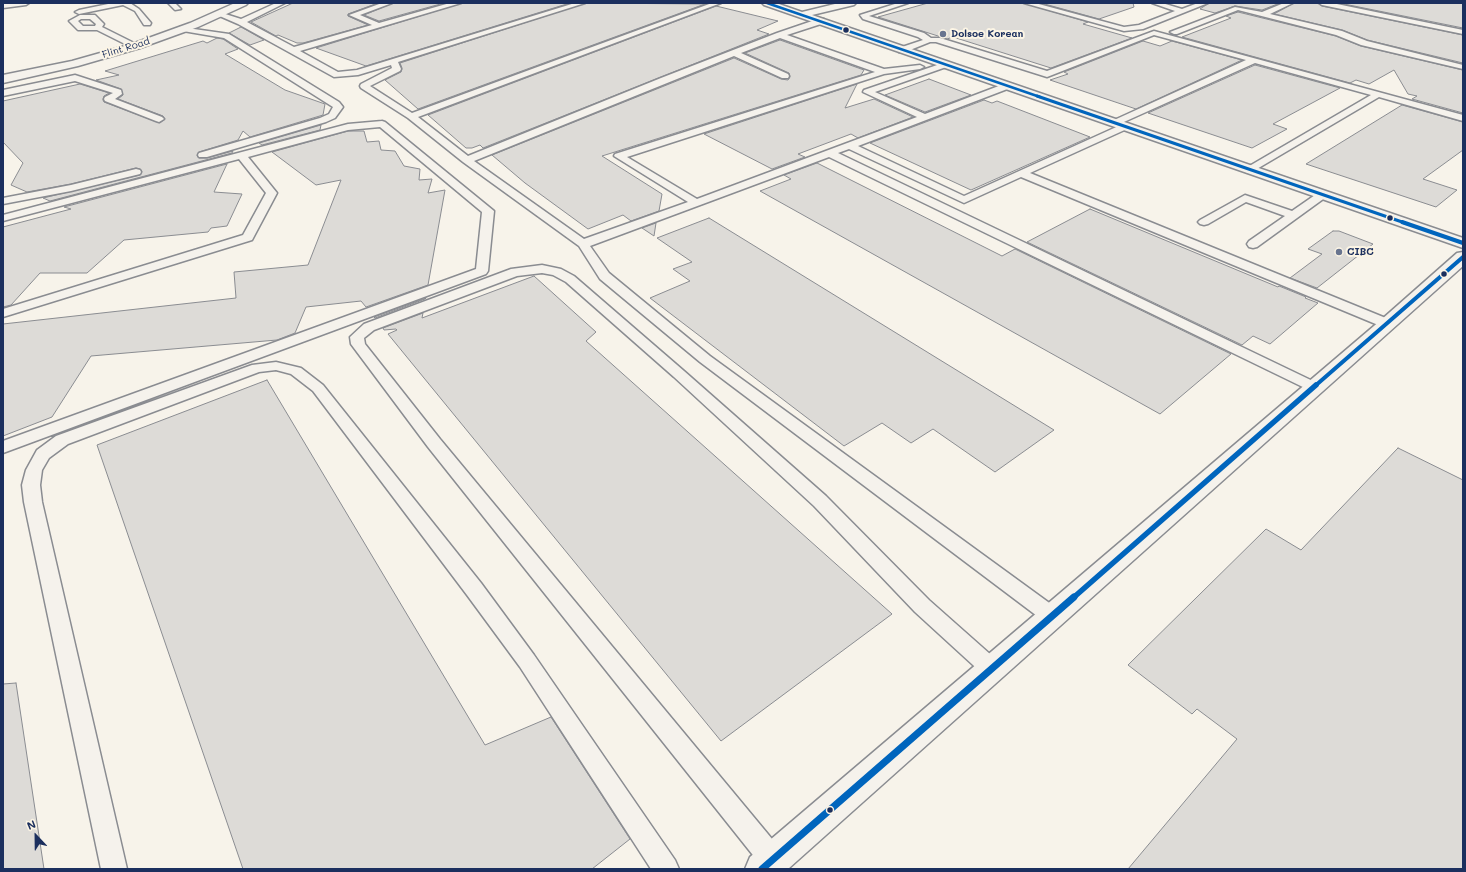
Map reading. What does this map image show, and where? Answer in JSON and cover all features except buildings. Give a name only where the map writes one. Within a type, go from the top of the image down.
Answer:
[{"type":"street","name":"Flint Road","points":[[3,79],[74,64],[136,46],[183,29],[243,3]]},
{"type":"street","points":[[767,3],[902,50],[1003,81],[1121,125],[1463,243]]},
{"type":"street","points":[[802,15],[851,3]]},
{"type":"street","points":[[768,864],[1388,324],[1463,256]]},
{"type":"lane","points":[[3,6],[26,3]]},
{"type":"lane","points":[[78,3],[80,14]]},
{"type":"lane","points":[[136,46],[98,28],[81,28],[73,21],[80,14],[124,3],[137,10],[147,23]]},
{"type":"lane","points":[[171,3],[177,9]]},
{"type":"lane","points":[[241,22],[282,3]]},
{"type":"lane","points":[[379,25],[353,15],[389,3]]},
{"type":"lane","points":[[293,50],[458,3]]},
{"type":"lane","points":[[219,14],[241,22],[337,75],[358,72],[582,3]]},
{"type":"lane","points":[[411,116],[718,3]]},
{"type":"lane","points":[[905,3],[864,15],[866,17],[921,35],[929,40],[945,42],[1047,74],[1154,33],[1463,118]]},
{"type":"lane","points":[[1027,3],[1124,30],[1140,27],[1205,3]]},
{"type":"lane","points":[[1155,3],[1182,11]]},
{"type":"lane","points":[[1263,14],[1290,3]]},
{"type":"lane","points":[[1322,3],[1463,32]]},
{"type":"lane","points":[[1174,32],[1237,8],[1339,33],[1364,43],[1463,67]]},
{"type":"lane","points":[[80,14],[92,17],[100,24],[98,28]]},
{"type":"lane","points":[[467,160],[780,35],[821,22]]},
{"type":"lane","points":[[164,165],[323,120],[332,116],[338,107],[336,104],[226,36],[183,29]]},
{"type":"lane","points":[[1113,37],[1120,34],[1124,30]]},
{"type":"lane","points":[[780,35],[882,72]]},
{"type":"lane","points":[[902,50],[929,40]]},
{"type":"lane","points":[[734,53],[785,76]]},
{"type":"lane","points":[[849,145],[964,200],[1021,174],[1254,60]]},
{"type":"lane","points":[[393,61],[397,69],[364,86],[411,116],[467,160],[583,244],[604,276],[705,359],[1052,616]]},
{"type":"lane","points":[[1018,73],[1044,63]]},
{"type":"lane","points":[[925,117],[867,92],[946,64]]},
{"type":"lane","points":[[697,203],[619,156],[882,72],[919,66],[930,70]]},
{"type":"lane","points":[[3,93],[75,78],[118,92],[118,94],[108,99],[159,118]]},
{"type":"lane","points":[[583,244],[697,203],[925,117],[1003,81]]},
{"type":"lane","points":[[1250,170],[1377,95]]},
{"type":"lane","points":[[3,218],[348,127],[382,124],[488,211],[482,271],[3,447]]},
{"type":"lane","points":[[829,153],[1314,387]]},
{"type":"lane","points":[[3,313],[248,238],[272,193],[242,156]]},
{"type":"lane","points":[[3,201],[71,188],[149,169]]},
{"type":"lane","points":[[1021,174],[1388,324]]},
{"type":"lane","points":[[1253,244],[1322,195]]},
{"type":"lane","points":[[1204,222],[1245,198],[1293,215]]},
{"type":"lane","points":[[768,864],[434,443],[358,344],[357,337],[369,327],[515,272],[542,269],[556,272],[570,279],[679,374],[820,501],[922,606],[992,669]]},
{"type":"lane","points":[[114,869],[33,502],[31,485],[34,470],[42,454],[62,440],[257,368],[276,366],[296,370],[318,388],[470,582],[527,661],[666,869]]},
{"type":"transit line","points":[[767,3],[1463,243]]},
{"type":"transit line","points":[[762,869],[1463,257]]},
{"type":"place","name":"Dolsoe Korean","points":[[943,34]]},
{"type":"place","name":"CIBC","points":[[1339,252]]}]
